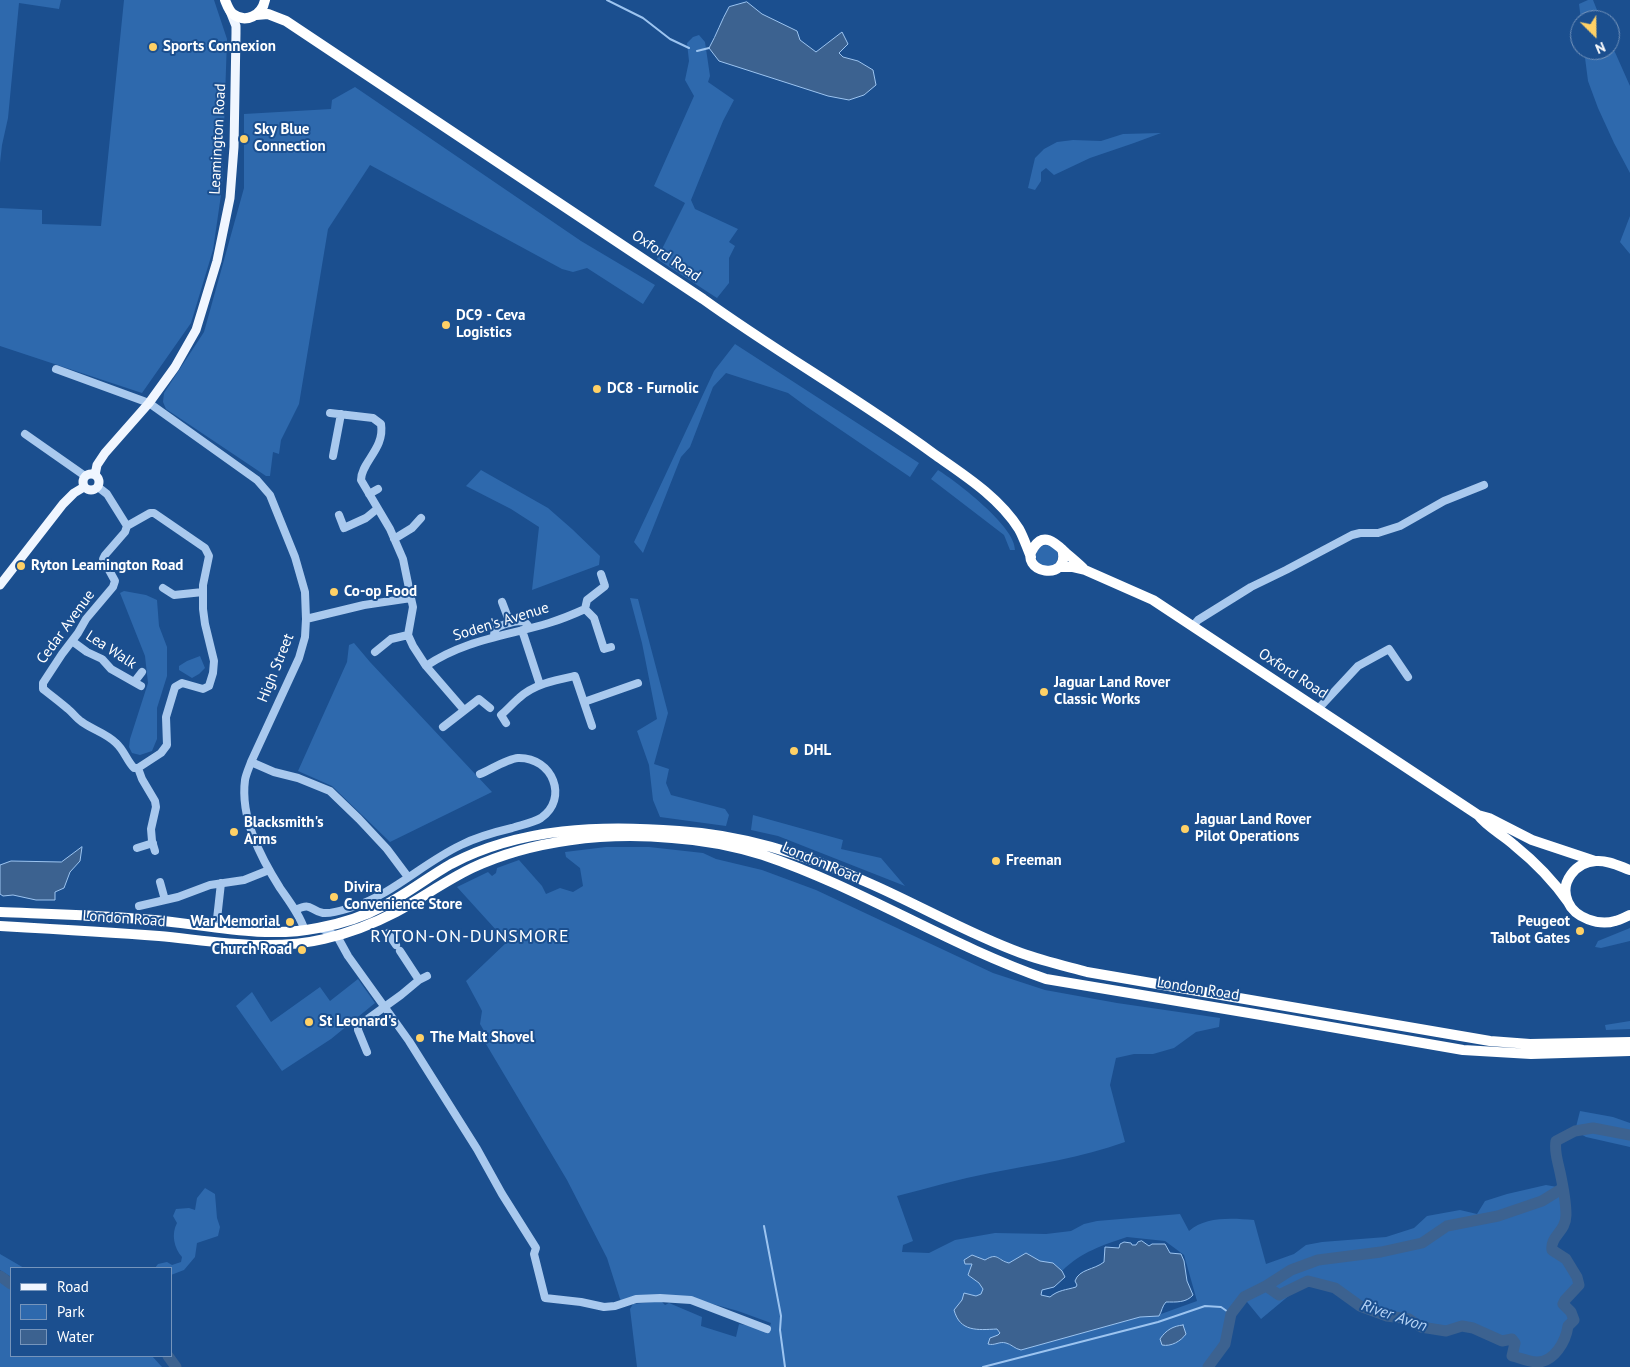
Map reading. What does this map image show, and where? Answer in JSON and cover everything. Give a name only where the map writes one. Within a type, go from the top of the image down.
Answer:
[{"type":"highway","points":[[254,16],[263,8],[266,0]]},
{"type":"highway","name":"Oxford Road","points":[[266,0],[286,21]]},
{"type":"highway","name":"Oxford Road","points":[[226,4],[239,17],[268,14],[286,21],[695,293],[732,320],[902,431],[978,486],[998,504],[1018,529],[1031,557]]},
{"type":"highway","name":"Oxford Road","points":[[1018,529],[1045,540]]},
{"type":"highway","points":[[1045,540],[1054,542],[1062,549],[1063,558],[1059,566],[1051,571],[1041,570],[1035,566],[1031,557],[1034,547],[1038,542],[1045,540]]},
{"type":"highway","name":"Oxford Road","points":[[1062,549],[1085,570]]},
{"type":"highway","name":"Oxford Road","points":[[1059,566],[1085,570],[1153,600],[1319,708],[1478,815],[1485,824],[1532,859],[1578,914],[1589,920],[1604,922],[1614,922],[1628,915]]},
{"type":"highway","name":"Oxford Road","points":[[1478,815],[1489,818],[1532,840],[1630,870]]},
{"type":"highway","name":"London Road","points":[[0,912],[125,917],[276,933],[305,931],[374,911],[440,871],[474,853],[496,845],[556,831],[586,828],[642,828],[703,833],[769,846],[834,868],[1021,953],[1087,972],[1490,1041],[1530,1044],[1630,1042]]},
{"type":"highway","name":"London Road","points":[[0,926],[161,936],[221,943],[275,945],[313,942],[337,936],[378,921],[460,874],[499,857],[558,843],[586,839],[639,836],[670,838],[699,841],[734,848],[760,854],[790,865],[827,880],[979,953],[1046,979],[1208,1005],[1463,1050],[1497,1054],[1630,1051]]},
{"type":"highway","points":[[1568,902],[1566,888],[1571,873],[1581,865],[1596,861]]},
{"type":"highway","points":[[1620,866],[1630,876]]},
{"type":"highway","points":[[1567,1044],[1590,1038],[1630,1035]]},
{"type":"main road","name":"Leamington Road","points":[[95,475],[97,465],[105,453],[149,403],[175,368],[196,330],[217,261],[230,198],[234,147],[236,26],[226,4]]},
{"type":"main road","points":[[236,38],[254,16]]},
{"type":"main road","points":[[95,475],[99,481],[98,487],[91,490],[84,487],[85,476],[95,475]]},
{"type":"main road","points":[[0,585],[63,504],[74,493],[84,487]]},
{"type":"street","name":"High Street","points":[[56,369],[149,403],[257,480],[270,495],[295,557],[306,592],[305,637],[298,658],[251,762],[245,780],[246,806],[249,824],[259,853],[295,910],[305,931]]},
{"type":"street","points":[[330,413],[373,418],[380,424],[381,431],[377,447],[361,476],[363,484],[394,538],[403,558],[413,607],[408,635],[416,653],[464,710]]},
{"type":"street","points":[[334,456],[341,414]]},
{"type":"street","points":[[25,434],[85,476]]},
{"type":"street","points":[[1193,626],[1198,620],[1251,587],[1352,535],[1378,533],[1400,526],[1444,501],[1484,485]]},
{"type":"street","points":[[98,487],[107,494],[127,526],[150,513],[154,513],[205,548],[209,556],[202,609],[214,661],[209,686],[203,689],[182,683],[175,687],[166,717],[167,745],[161,754],[138,768],[144,784],[155,801],[156,808],[151,829],[154,847],[137,848]]},
{"type":"street","points":[[369,494],[378,489]]},
{"type":"street","points":[[339,515],[344,528],[366,518],[377,509]]},
{"type":"street","points":[[394,538],[412,528],[421,518]]},
{"type":"street","name":"Cedar Avenue","points":[[127,526],[125,532],[103,559],[115,581],[113,587],[86,619],[43,683],[43,690],[80,721],[112,739],[123,750],[131,765],[134,768],[138,768]]},
{"type":"street","points":[[601,574],[605,586],[587,600],[586,609],[594,618],[608,648]]},
{"type":"street","points":[[163,588],[174,595],[203,592]]},
{"type":"street","points":[[306,619],[364,605],[411,598]]},
{"type":"street","points":[[502,602],[510,623]]},
{"type":"street","name":"Soden's Avenue","points":[[426,666],[438,657],[467,644],[526,630],[586,609]]},
{"type":"street","points":[[494,637],[494,631],[497,628],[521,620],[525,622],[540,685]]},
{"type":"street","points":[[375,652],[390,639],[408,635]]},
{"type":"street","name":"Lea Walk","points":[[72,641],[86,652],[102,659],[111,669],[138,684],[142,672]]},
{"type":"street","points":[[1319,708],[1358,666],[1389,649],[1408,677]]},
{"type":"street","points":[[506,723],[501,715],[518,699],[540,685],[575,676],[592,726]]},
{"type":"street","points":[[584,702],[638,683]]},
{"type":"street","points":[[444,727],[479,699],[490,708]]},
{"type":"street","points":[[295,910],[309,906],[319,912],[329,913],[350,908],[376,898],[462,845],[496,832],[538,820],[546,813],[554,801],[555,793],[551,776],[545,767],[536,760],[514,758],[480,774]]},
{"type":"street","points":[[251,762],[330,791],[382,844],[408,877]]},
{"type":"street","points":[[139,906],[221,883],[244,880],[269,870]]},
{"type":"street","points":[[160,882],[165,900]]},
{"type":"street","points":[[217,919],[221,883]]},
{"type":"street","points":[[320,928],[337,936],[348,956],[427,1069],[536,1248],[534,1254],[545,1298],[604,1307],[615,1306],[636,1299],[691,1300],[767,1329]]},
{"type":"street","points":[[388,933],[419,980]]},
{"type":"street","points":[[367,1052],[358,1026],[427,976]]},
{"type":"green space","points":[[0,0],[61,0],[59,9],[19,3],[8,118],[0,163]]},
{"type":"green space","points":[[124,0],[214,0],[227,39],[222,188],[213,250],[191,323],[142,393],[0,346],[0,208],[42,210],[42,224],[101,226]]},
{"type":"green space","points":[[1593,0],[1597,10],[1580,10],[1579,4]]},
{"type":"green space","points":[[699,35],[705,42],[710,76],[708,82],[734,100],[723,121],[691,200],[695,209],[738,229],[729,242],[735,246],[729,258],[729,283],[717,298],[657,259],[685,203],[654,186],[694,96],[685,80],[689,61],[687,43],[693,37]]},
{"type":"green space","points":[[1585,60],[1618,60],[1630,86],[1630,173],[1598,108],[1588,81]]},
{"type":"green space","points":[[355,87],[581,241],[655,285],[643,304],[587,268],[573,272],[562,269],[370,165],[328,229],[299,404],[281,440],[279,454],[273,452],[270,476],[266,476],[166,409],[163,402],[164,393],[204,332],[244,188],[244,114],[331,109],[332,100]]},
{"type":"green space","points":[[1161,133],[1090,158],[1054,175],[1046,168],[1041,172],[1041,181],[1035,190],[1028,188],[1035,158],[1044,149],[1057,142],[1073,140],[1101,141],[1123,134]]},
{"type":"green space","points":[[1630,216],[1630,254],[1620,242]]},
{"type":"green space","points":[[735,344],[919,463],[910,477],[788,393],[726,373],[713,387],[690,447],[681,457],[643,553],[634,542],[714,371]]},
{"type":"green space","points":[[481,470],[548,508],[600,556],[599,565],[532,590],[539,527],[511,509],[466,486]]},
{"type":"green space","points":[[938,470],[958,484],[996,518],[1013,540],[1015,550],[1010,550],[1004,535],[931,479]]},
{"type":"green space","points":[[1047,545],[1055,548],[1058,556],[1055,564],[1047,567],[1039,564],[1036,556],[1039,548]]},
{"type":"green space","points":[[124,591],[146,595],[157,600],[159,626],[167,647],[167,676],[157,708],[157,739],[152,751],[140,755],[132,753],[129,747],[148,683],[145,656],[120,593]]},
{"type":"green space","points":[[630,598],[638,599],[668,713],[654,764],[669,769],[666,783],[671,795],[725,809],[729,815],[726,826],[660,817],[653,800],[649,765],[637,731],[657,719],[642,643]]},
{"type":"green space","points":[[354,643],[492,792],[390,842],[332,786],[298,771],[347,662],[349,645]]},
{"type":"green space","points":[[200,656],[205,668],[199,674],[192,678],[179,670],[179,666]]},
{"type":"green space","points":[[753,815],[843,840],[841,849],[881,858],[905,886],[778,836],[751,830]]},
{"type":"green space","points":[[606,847],[649,847],[703,853],[716,859],[762,870],[816,890],[993,973],[1045,990],[1220,1018],[1219,1027],[1196,1032],[1174,1048],[1153,1054],[1134,1054],[1116,1058],[1110,1085],[1125,1142],[1075,1156],[978,1175],[897,1196],[913,1241],[903,1245],[902,1252],[929,1253],[955,1240],[995,1233],[1046,1234],[1071,1231],[1084,1224],[1097,1221],[1180,1214],[1189,1231],[1211,1220],[1254,1220],[1266,1264],[1294,1254],[1306,1245],[1386,1237],[1414,1228],[1427,1216],[1460,1210],[1477,1214],[1485,1201],[1546,1185],[1563,1188],[1566,1212],[1565,1221],[1563,1229],[1553,1242],[1552,1250],[1566,1259],[1577,1277],[1579,1285],[1565,1299],[1563,1304],[1571,1312],[1574,1320],[1569,1325],[1565,1339],[1559,1349],[1546,1360],[1536,1362],[1527,1360],[1512,1356],[1515,1343],[1512,1339],[1502,1341],[1473,1328],[1462,1326],[1446,1331],[1421,1327],[1409,1319],[1387,1316],[1360,1306],[1334,1288],[1308,1281],[1261,1319],[1243,1297],[1231,1314],[1225,1344],[1208,1367],[637,1367],[630,1309],[633,1304],[661,1301],[665,1305],[669,1303],[702,1317],[701,1326],[736,1337],[739,1324],[769,1329],[771,1323],[738,1311],[691,1298],[621,1302],[607,1258],[567,1180],[486,1044],[490,1041],[480,1024],[482,1011],[466,981],[507,942],[457,887],[488,872],[492,876],[496,873],[497,868],[519,860],[542,886],[546,894],[560,888],[573,892],[583,886],[580,868],[566,857],[565,852]],"holes":[[[1127,1237],[1165,1241],[1184,1255],[1197,1301],[1159,1316],[1140,1317],[1021,1350],[1006,1343],[993,1345],[1000,1333],[997,1329],[972,1329],[954,1310],[969,1294],[976,1296],[981,1294],[983,1289],[979,1283],[968,1275],[972,1264],[965,1264],[976,1256],[985,1260],[995,1256],[1009,1263],[1026,1253],[1040,1261],[1053,1263],[1062,1271],[1085,1254]]]},
{"type":"green space","points":[[1630,928],[1630,941],[1601,948],[1595,947],[1598,941]]},
{"type":"green space","points":[[358,979],[375,1003],[331,1039],[282,1071],[236,1006],[252,992],[271,1022],[320,987],[330,1001]]},
{"type":"green space","points":[[1630,1021],[1630,1029],[1606,1030],[1605,1025]]},
{"type":"green space","points":[[1580,1111],[1613,1117],[1630,1123],[1630,1147],[1586,1137],[1575,1131]]},
{"type":"green space","points":[[205,1188],[215,1194],[217,1218],[220,1227],[218,1236],[197,1243],[195,1257],[184,1270],[172,1275],[172,1267],[156,1267],[158,1264],[167,1262],[172,1265],[181,1262],[182,1257],[174,1241],[177,1223],[173,1216],[176,1209],[189,1208],[195,1210],[197,1198]]},
{"type":"green space","points":[[0,1254],[22,1267],[10,1267],[10,1276],[0,1270]]},
{"type":"green space","points":[[0,1282],[10,1288],[10,1357],[153,1357],[162,1367],[0,1367]]},
{"type":"water","points":[[747,2],[762,14],[797,31],[800,40],[816,52],[842,32],[848,44],[839,53],[843,57],[858,61],[873,70],[876,85],[864,95],[849,100],[828,96],[719,61],[709,48],[729,7]]},
{"type":"water","points":[[82,847],[80,861],[70,872],[64,888],[55,892],[55,900],[36,900],[0,894],[0,865],[11,861],[61,862]]},
{"type":"water","points":[[1142,1241],[1149,1246],[1152,1244],[1165,1244],[1170,1253],[1181,1254],[1187,1281],[1193,1295],[1184,1301],[1166,1302],[1159,1316],[1140,1317],[1021,1350],[1006,1343],[988,1344],[990,1338],[1000,1333],[997,1329],[983,1330],[965,1326],[960,1322],[954,1310],[962,1300],[964,1293],[976,1296],[981,1294],[983,1289],[979,1283],[968,1275],[972,1264],[965,1264],[964,1260],[972,1255],[985,1260],[995,1257],[1009,1263],[1026,1253],[1040,1261],[1053,1263],[1062,1271],[1065,1277],[1054,1287],[1042,1290],[1041,1295],[1050,1297],[1076,1287],[1075,1281],[1080,1274],[1104,1262],[1105,1247],[1119,1248],[1120,1244],[1124,1242],[1136,1245]]},
{"type":"water","points":[[1183,1325],[1186,1334],[1181,1339],[1176,1343],[1162,1345],[1160,1339],[1167,1331],[1173,1327]]},
{"type":"waterway","points":[[607,0],[643,18],[670,39],[689,48]]},
{"type":"waterway","points":[[697,51],[709,48]]},
{"type":"waterway","name":"River Avon","points":[[1266,1286],[1279,1295],[1308,1281],[1335,1288],[1360,1306],[1387,1316],[1409,1319],[1421,1327],[1446,1331],[1462,1326],[1473,1328],[1502,1341],[1512,1339],[1515,1343],[1512,1356],[1533,1362],[1548,1359],[1558,1350],[1565,1338],[1568,1326],[1574,1320],[1571,1312],[1563,1304],[1579,1285],[1577,1277],[1566,1259],[1552,1250],[1553,1241],[1564,1226],[1566,1215],[1556,1153],[1556,1141],[1575,1131],[1593,1128],[1630,1135]]},
{"type":"waterway","name":"River Avon","points":[[1208,1367],[1225,1344],[1231,1314],[1244,1297],[1291,1270],[1318,1260],[1381,1252],[1422,1243],[1447,1226],[1498,1216],[1542,1201],[1563,1188]]},
{"type":"waterway","points":[[764,1226],[781,1316],[780,1330],[785,1367]]},
{"type":"waterway","name":"River Avon","points":[[0,1276],[10,1283]]},
{"type":"waterway","points":[[983,1367],[1158,1322],[1205,1306],[1221,1307],[1231,1314]]},
{"type":"waterway","name":"River Avon","points":[[169,1357],[176,1367]]},
{"type":"place","name":"Sports Connexion","points":[[153,47]]},
{"type":"place","name":"Sky Blue Connection","points":[[244,139]]},
{"type":"place","name":"DC9 - Ceva Logistics","points":[[446,325]]},
{"type":"place","name":"DC8 - Furnolic","points":[[597,389]]},
{"type":"place","name":"Ryton Leamington Road","points":[[21,566]]},
{"type":"place","name":"Co-op Food","points":[[334,592]]},
{"type":"place","name":"Jaguar Land Rover Classic Works","points":[[1044,692]]},
{"type":"place","name":"DHL","points":[[794,751]]},
{"type":"place","name":"Jaguar Land Rover Pilot Operations","points":[[1185,829]]},
{"type":"place","name":"Blacksmith's Arms","points":[[234,832]]},
{"type":"place","name":"Freeman","points":[[996,861]]},
{"type":"place","name":"Divira Convenience Store","points":[[334,897]]},
{"type":"place","name":"War Memorial","points":[[290,922]]},
{"type":"place","name":"Peugeot Talbot Gates","points":[[1580,931]]},
{"type":"place","name":"Church Road","points":[[302,950]]},
{"type":"place","name":"St Leonard's","points":[[309,1022]]},
{"type":"place","name":"The Malt Shovel","points":[[420,1038]]},
{"type":"district","name":"RYTON-ON-DUNSMORE","points":[[470,937]]}]
